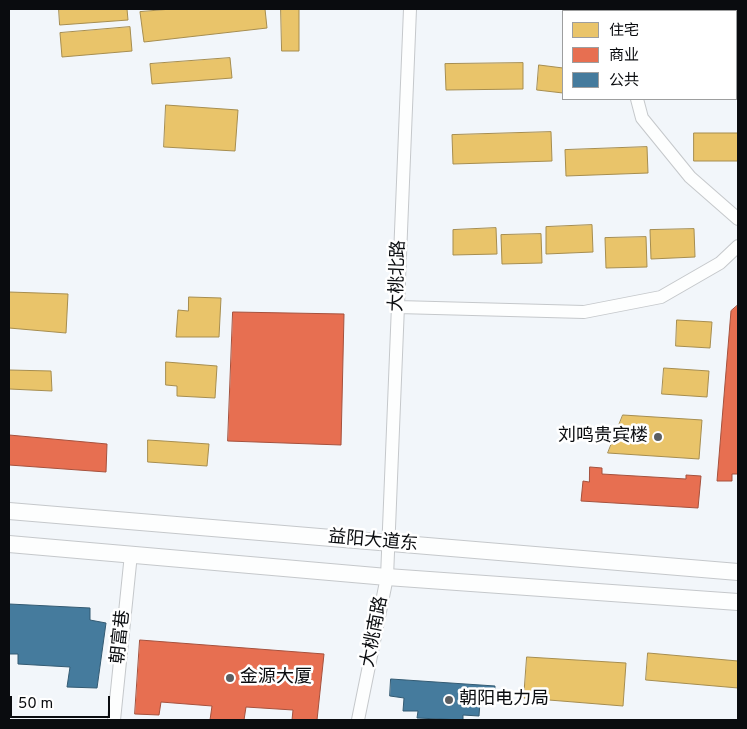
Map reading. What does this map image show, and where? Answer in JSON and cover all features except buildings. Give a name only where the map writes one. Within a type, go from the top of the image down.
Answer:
[{"type":"main road","name":"益阳大道东","points":[[9,511],[738,572]]},
{"type":"main road","points":[[9,544],[387,577],[738,602]]},
{"type":"street","name":"大桃北路","points":[[388,544],[410,9]]},
{"type":"street","points":[[637,100],[642,118],[690,177],[738,219]]},
{"type":"street","points":[[398,307],[584,312],[661,297],[720,262],[738,246]]},
{"type":"street","name":"大桃南路","points":[[358,720],[387,577],[388,544]]},
{"type":"street","name":"朝富巷","points":[[114,720],[131,554]]},
{"type":"place","name":"刘鸣贵宾楼","points":[[658,437]]},
{"type":"place","name":"金源大厦","points":[[230,678]]},
{"type":"place","name":"朝阳电力局","points":[[449,700]]}]
